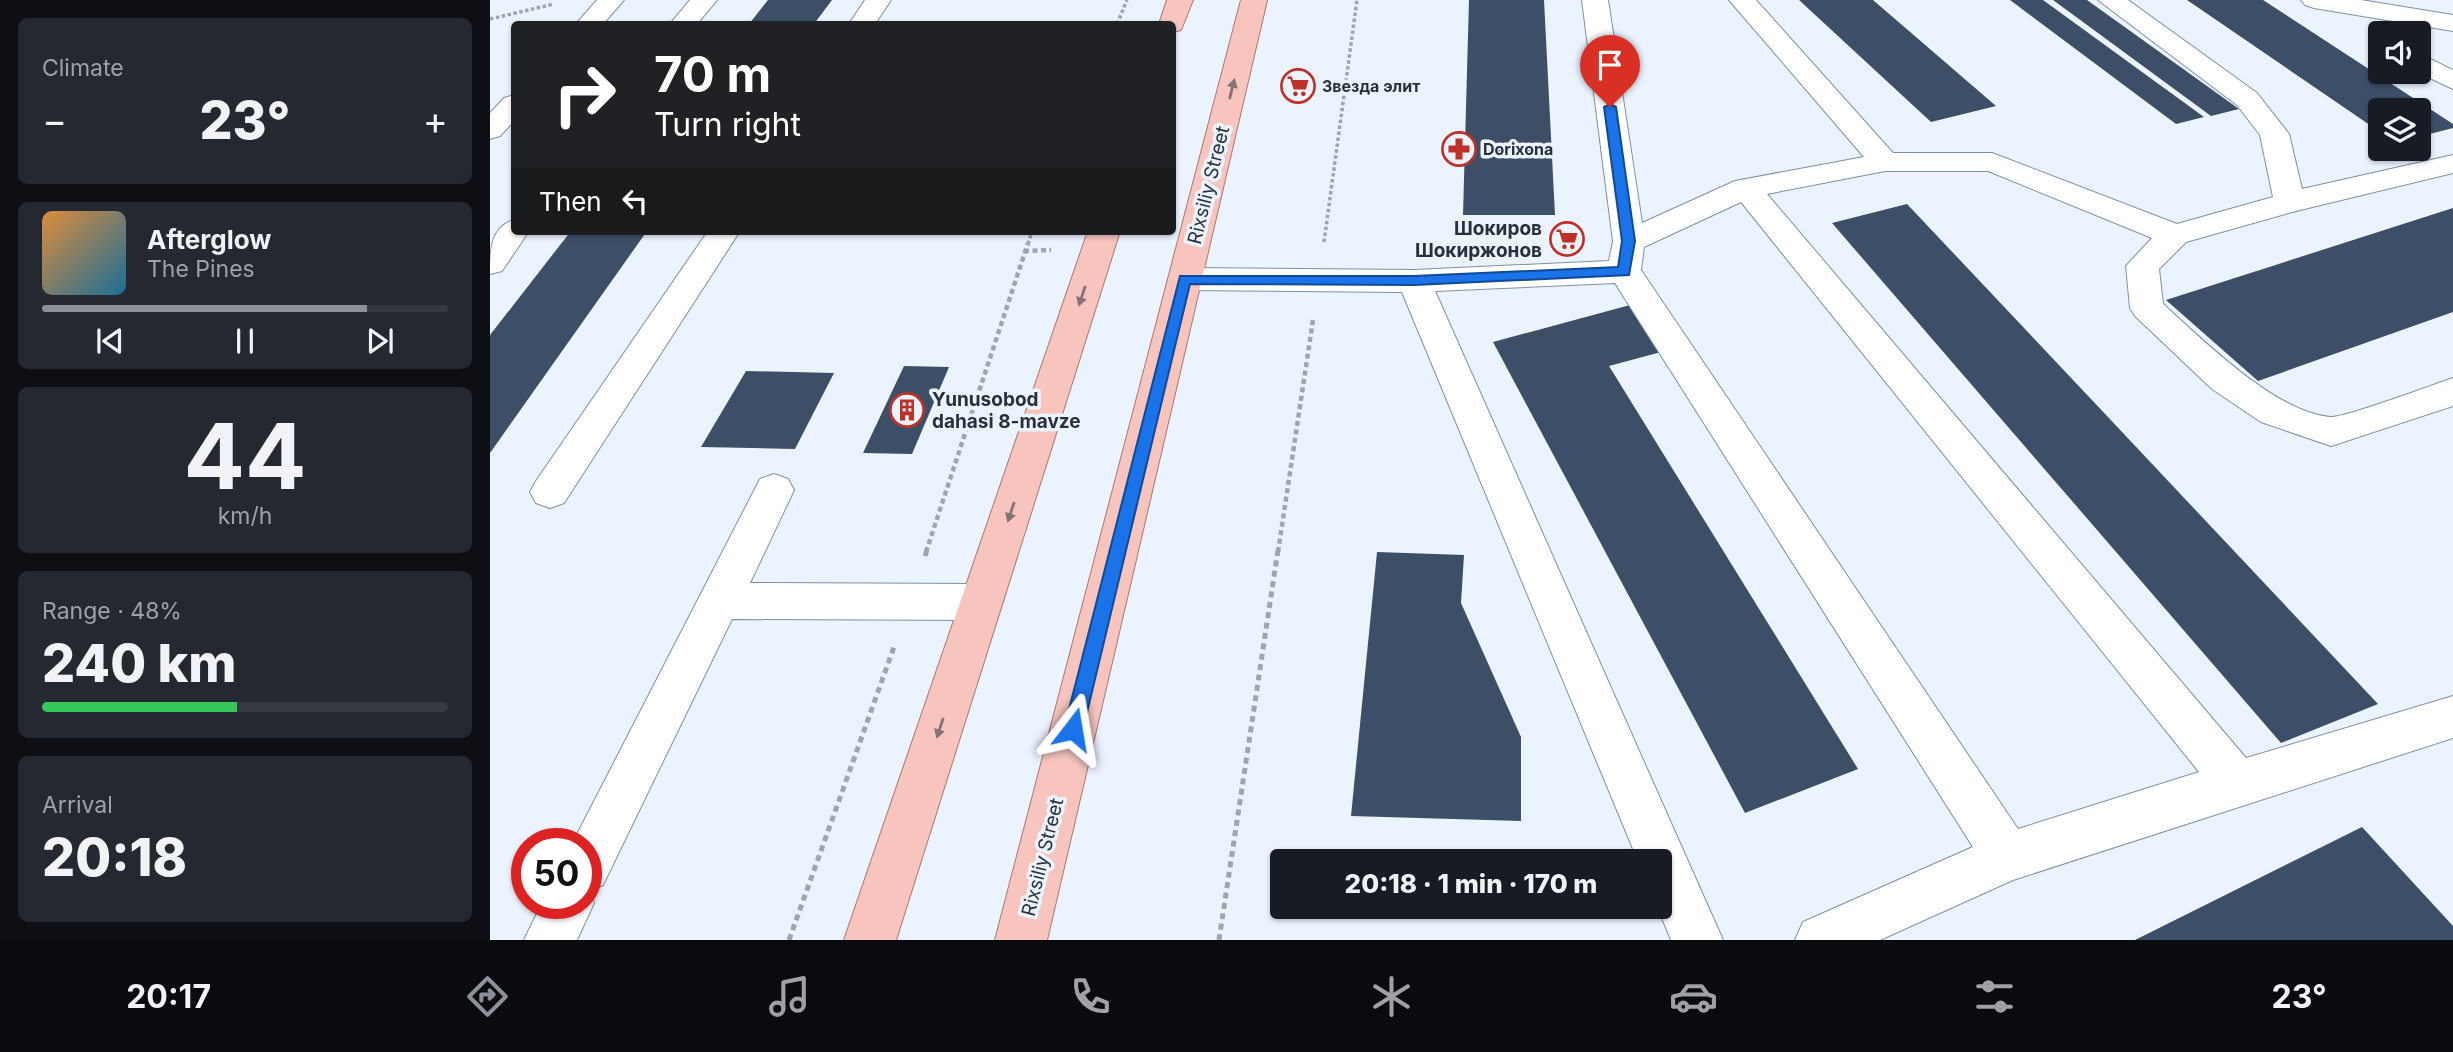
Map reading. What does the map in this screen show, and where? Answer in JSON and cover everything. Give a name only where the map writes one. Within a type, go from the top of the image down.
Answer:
[{"type":"main road","points":[[1173,21],[1180,0]]},
{"type":"main road","name":"Rixsiliy Street","points":[[1021,940],[1254,0]]},
{"type":"main road","points":[[870,940],[1103,235]]},
{"type":"lane","points":[[592,21],[611,0]]},
{"type":"lane","points":[[686,21],[705,0]]},
{"type":"lane","points":[[864,21],[878,0]]},
{"type":"lane","points":[[1595,0],[1626,256],[2008,857]]},
{"type":"lane","points":[[1742,0],[1885,162]]},
{"type":"lane","points":[[2111,0],[2247,99],[2274,134],[2290,202]]},
{"type":"lane","points":[[2314,0],[2453,23]]},
{"type":"lane","points":[[2314,0],[2368,31]]},
{"type":"lane","points":[[2431,68],[2453,81]]},
{"type":"lane","points":[[490,130],[511,107]]},
{"type":"lane","points":[[1185,279],[1414,281],[1626,256],[1746,188],[1885,162],[1992,162],[2175,235]]},
{"type":"lane","points":[[2453,164],[2290,202],[2175,235],[2142,266],[2147,308],[2225,380],[2274,412],[2331,432],[2453,392]]},
{"type":"lane","points":[[1746,188],[2237,783]]},
{"type":"lane","points":[[490,263],[511,234]]},
{"type":"lane","points":[[550,492],[721,235]]},
{"type":"lane","points":[[1414,281],[1697,940]]},
{"type":"lane","points":[[602,837],[774,490]]},
{"type":"lane","points":[[720,601],[981,602]]},
{"type":"lane","points":[[1821,940],[2008,857],[2453,717]]},
{"type":"lane","points":[[551,940],[561,919]]},
{"type":"path","points":[[1118,21],[1127,0]]},
{"type":"path","points":[[1219,940],[1319,282],[1357,0]]},
{"type":"path","points":[[490,19],[560,3]]},
{"type":"building","points":[[768,0],[832,0],[816,21],[751,21]]},
{"type":"building","points":[[1469,0],[1544,0],[1555,215],[1463,215]]},
{"type":"building","points":[[1799,0],[1873,0],[1996,106],[1931,122]]},
{"type":"building","points":[[2010,0],[2043,0],[2204,117],[2176,124]]},
{"type":"building","points":[[2053,0],[2087,0],[2239,109],[2211,116]]},
{"type":"building","points":[[2187,0],[2263,0],[2368,69],[2368,84],[2392,84],[2413,98],[2368,98],[2368,124]]},
{"type":"building","points":[[2431,110],[2453,124],[2453,128],[2431,134]]},
{"type":"building","points":[[1907,204],[2378,704],[2281,743],[1832,223]]},
{"type":"building","points":[[2453,208],[2453,312],[2258,381],[2166,300]]},
{"type":"building","points":[[568,235],[644,235],[490,453],[490,335]]},
{"type":"building","points":[[1630,305],[1661,352],[1609,366],[1858,769],[1745,813],[1493,342]]},
{"type":"building","name":"Yunusobod dahasi 8-mavze","points":[[904,366],[949,367],[912,454],[863,453]]},
{"type":"building","points":[[746,371],[834,373],[795,449],[701,447]]},
{"type":"building","points":[[1377,552],[1464,555],[1461,603],[1521,737],[1521,821],[1351,816]]},
{"type":"building","points":[[2362,827],[2453,926],[2453,940],[2135,940]]},
{"type":"place","name":"Звезда элит","points":[[1298,86]]},
{"type":"place","name":"Dorixona","points":[[1459,149]]},
{"type":"place","name":"Шокиров Шокиржонов","points":[[1567,239]]},
{"type":"place","name":"Yunusobod dahasi 8-mavze","points":[[907,410]]},
{"type":"route","points":[[1073,729],[1185,279],[1414,281],[1624,271],[1629,241],[1610,107]]}]
